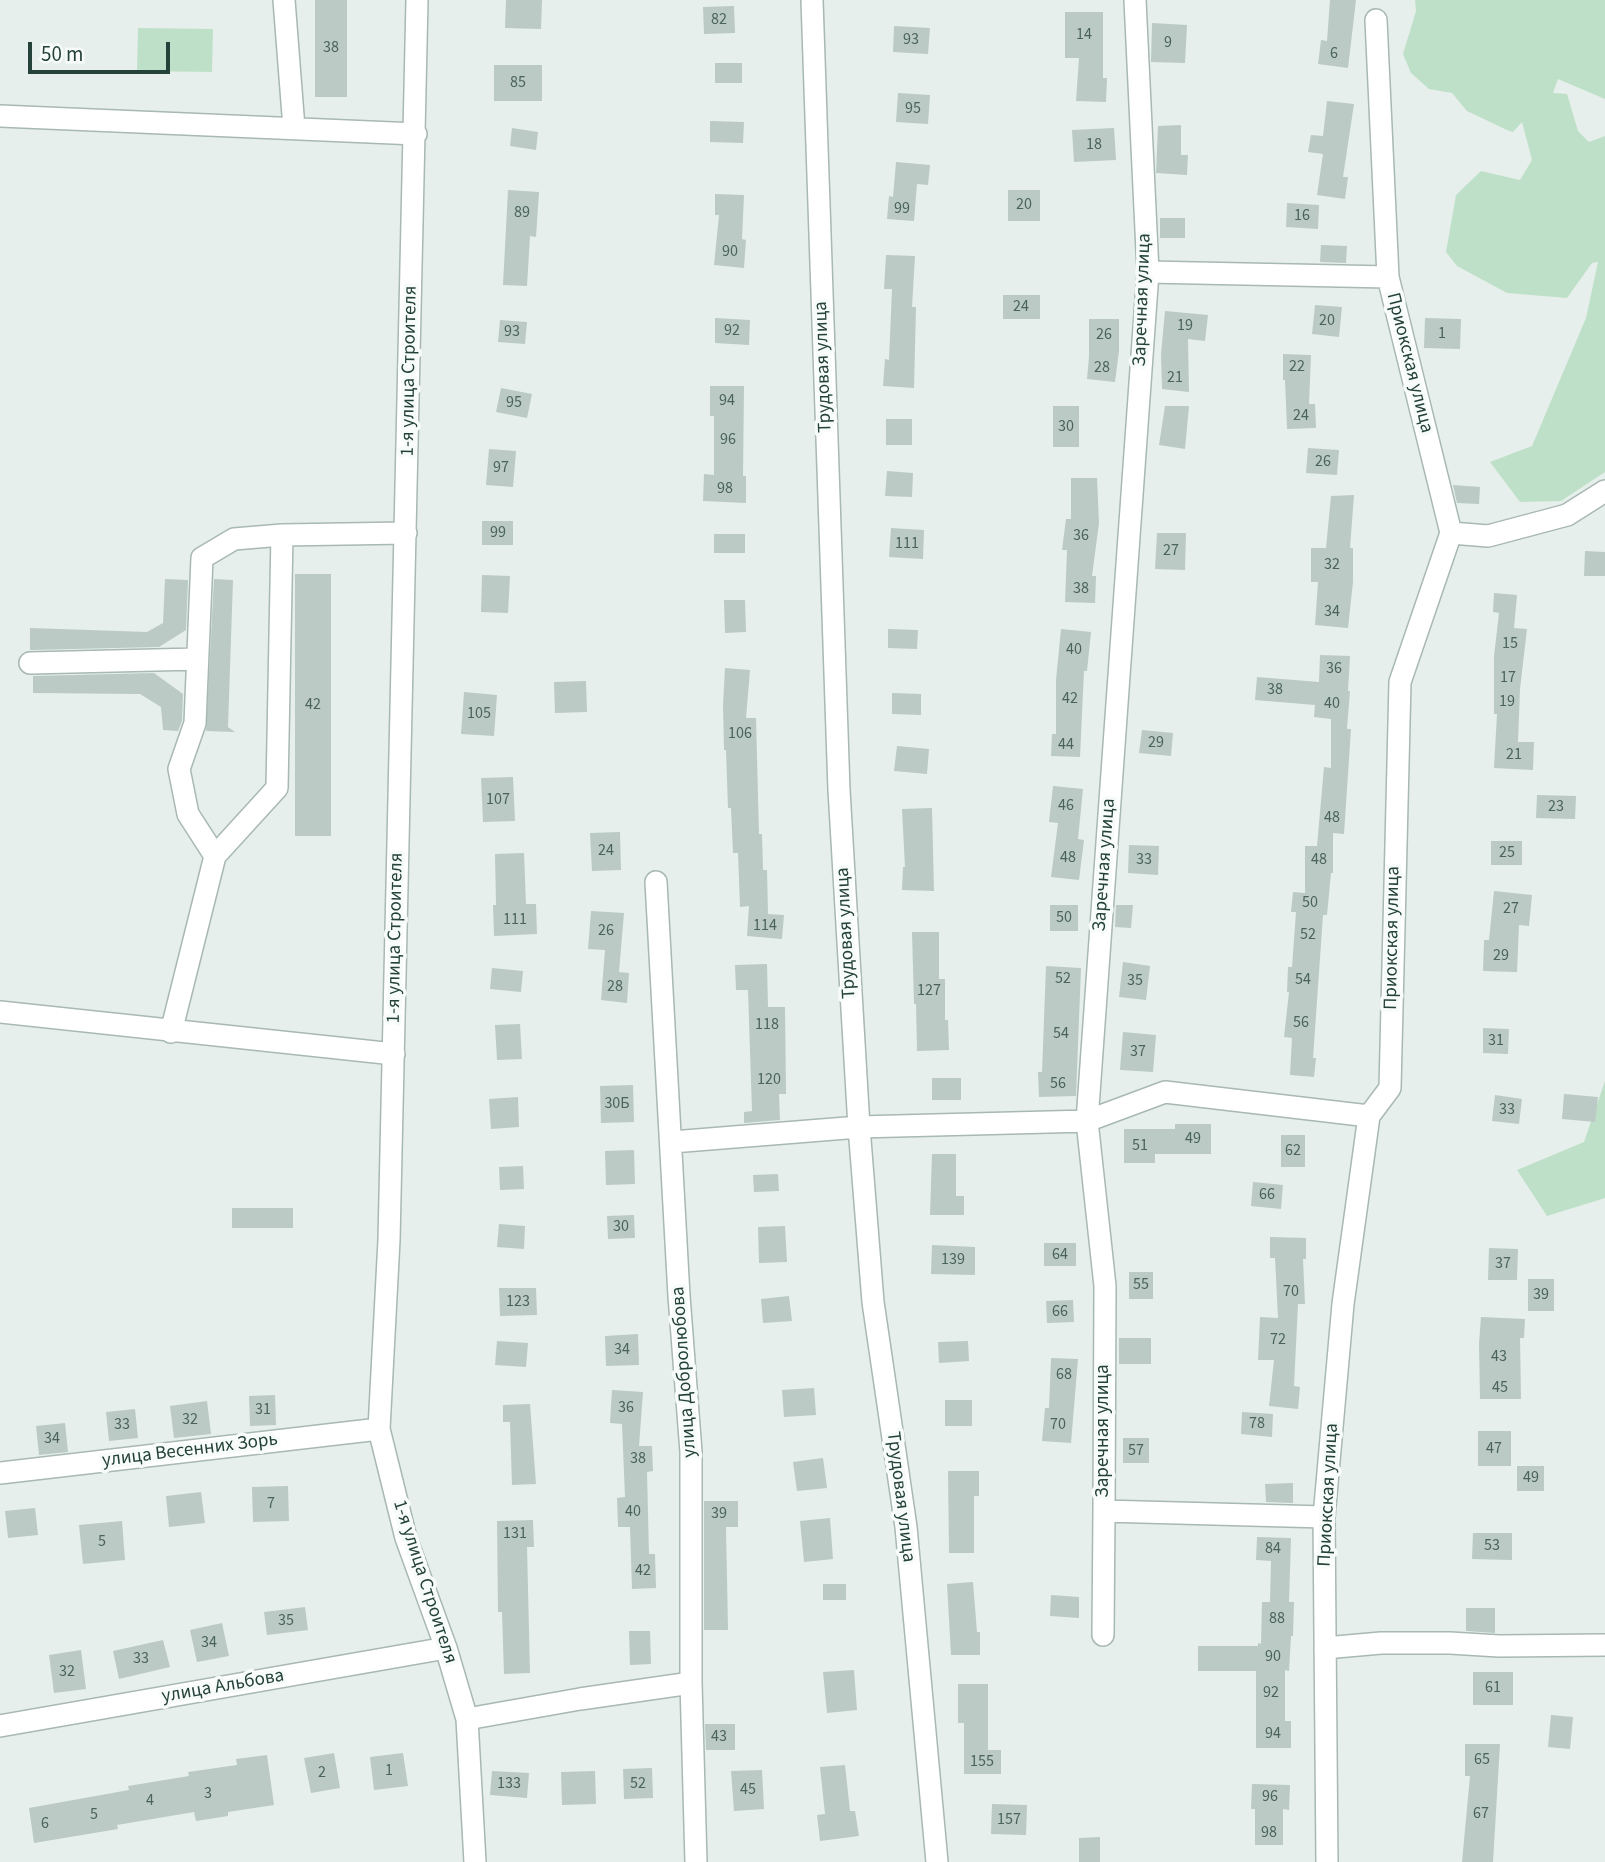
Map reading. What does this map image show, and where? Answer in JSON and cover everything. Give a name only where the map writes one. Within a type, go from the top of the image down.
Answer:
[{"type":"street","points":[[284,0],[294,128]]},
{"type":"street","name":"1-я улица Строителя","points":[[417,0],[394,1054],[389,1240],[379,1429],[406,1538],[446,1648],[467,1719],[475,1862]]},
{"type":"street","name":"Трудовая улица","points":[[812,0],[836,726],[859,1127],[873,1302],[906,1527],[937,1862]]},
{"type":"street","name":"Заречная улица","points":[[1135,0],[1148,272],[1087,1121],[1105,1286],[1104,1511],[1324,1517]]},
{"type":"street","name":"Приокская улица","points":[[1326,1862],[1324,1517],[1343,1304],[1369,1116],[1390,1088],[1400,682],[1451,533],[1388,277],[1376,20]]},
{"type":"street","points":[[0,116],[416,134]]},
{"type":"street","points":[[1148,272],[1388,277]]},
{"type":"street","points":[[1451,533],[1488,536],[1567,515],[1605,491]]},
{"type":"street","points":[[215,856],[188,814],[179,769],[195,723],[202,558],[234,539],[282,535],[406,533]]},
{"type":"street","points":[[171,1032],[215,856],[277,788],[282,535]]},
{"type":"street","points":[[30,663],[197,659]]},
{"type":"street","name":"улица Добролюбова","points":[[656,882],[679,1296],[691,1452],[691,1683],[695,1862]]},
{"type":"street","points":[[0,1012],[394,1054]]},
{"type":"street","points":[[672,1142],[859,1127],[1087,1121],[1165,1092],[1369,1116]]},
{"type":"street","name":"улица Весенних Зорь","points":[[0,1473],[379,1429]]},
{"type":"street","points":[[1103,1635],[1104,1511]]},
{"type":"street","points":[[1325,1648],[1381,1643],[1605,1645]]},
{"type":"street","name":"улица Альбова","points":[[0,1726],[446,1648]]},
{"type":"street","points":[[467,1719],[691,1683]]},
{"type":"green space","points":[[1415,0],[1605,0],[1605,99],[1558,79],[1553,93],[1567,94],[1578,131],[1589,142],[1605,136],[1605,472],[1561,501],[1520,502],[1490,462],[1532,446],[1586,318],[1598,262],[1592,263],[1567,298],[1507,293],[1457,266],[1446,252],[1456,195],[1481,171],[1520,180],[1532,160],[1522,122],[1513,132],[1507,130],[1467,111],[1452,93],[1429,89],[1411,73],[1403,54],[1416,11]]},
{"type":"green space","points":[[138,28],[213,29],[212,72],[137,71]]},
{"type":"green space","points":[[1605,1081],[1605,1198],[1547,1216],[1517,1170],[1584,1142]]},
{"type":"building","points":[[315,0],[347,0],[347,97],[315,97]]},
{"type":"building","points":[[506,0],[542,0],[541,29],[505,28]]},
{"type":"building","points":[[1330,0],[1356,0],[1348,68],[1318,64],[1321,40],[1327,41]]},
{"type":"building","points":[[734,6],[735,33],[704,34],[703,7]]},
{"type":"building","points":[[1065,12],[1103,12],[1103,78],[1107,78],[1106,102],[1076,101],[1079,58],[1065,58]]},
{"type":"building","points":[[1152,23],[1187,25],[1185,63],[1151,62]]},
{"type":"building","points":[[894,26],[930,28],[928,54],[893,52]]},
{"type":"building","points":[[715,63],[742,63],[742,83],[715,83]]},
{"type":"building","points":[[494,65],[542,65],[542,101],[494,101]]},
{"type":"building","points":[[898,93],[930,95],[928,124],[896,122]]},
{"type":"building","points":[[1327,101],[1354,104],[1343,177],[1348,177],[1345,199],[1317,195],[1323,154],[1308,152],[1311,135],[1323,136]]},
{"type":"building","points":[[710,121],[744,122],[743,143],[710,142]]},
{"type":"building","points":[[1181,125],[1181,155],[1188,155],[1187,175],[1156,173],[1158,126]]},
{"type":"building","points":[[512,128],[538,132],[536,150],[510,146]]},
{"type":"building","points":[[1114,128],[1116,160],[1074,162],[1072,130]]},
{"type":"building","points":[[896,162],[930,165],[928,185],[917,184],[914,221],[887,219],[889,196],[893,197]]},
{"type":"building","points":[[508,190],[539,192],[536,237],[530,236],[527,286],[503,285]]},
{"type":"building","points":[[1008,190],[1040,190],[1040,221],[1008,221]]},
{"type":"building","points":[[715,194],[744,195],[744,268],[714,265],[719,215],[715,215]]},
{"type":"building","points":[[1287,203],[1319,205],[1318,229],[1286,227]]},
{"type":"building","points":[[1160,218],[1185,218],[1185,238],[1160,238]]},
{"type":"building","points":[[1321,245],[1347,246],[1346,263],[1320,262]]},
{"type":"building","points":[[886,255],[915,256],[912,307],[916,307],[914,388],[883,386],[885,359],[889,360],[892,289],[884,289]]},
{"type":"building","points":[[1003,295],[1040,295],[1040,319],[1003,319]]},
{"type":"building","points":[[1315,305],[1342,307],[1339,337],[1312,334]]},
{"type":"building","points":[[1165,311],[1208,315],[1205,341],[1188,339],[1189,392],[1162,389],[1161,354]]},
{"type":"building","points":[[715,318],[750,320],[749,345],[715,343]]},
{"type":"building","points":[[1425,318],[1461,319],[1460,349],[1424,348]]},
{"type":"building","points":[[1089,319],[1119,319],[1115,382],[1087,379]]},
{"type":"building","points":[[500,320],[527,322],[525,344],[498,342]]},
{"type":"building","points":[[1283,354],[1311,355],[1309,404],[1315,404],[1316,428],[1287,429]]},
{"type":"building","points":[[710,386],[744,386],[743,476],[746,476],[746,503],[703,501],[704,474],[714,475],[714,416],[710,416]]},
{"type":"building","points":[[501,388],[532,394],[527,418],[496,412]]},
{"type":"building","points":[[1053,406],[1079,406],[1079,447],[1053,447]]},
{"type":"building","points":[[1165,406],[1189,406],[1185,449],[1159,445]]},
{"type":"building","points":[[886,419],[912,419],[912,445],[886,445]]},
{"type":"building","points":[[1308,448],[1339,450],[1337,475],[1306,473]]},
{"type":"building","points":[[489,449],[516,451],[513,487],[486,485]]},
{"type":"building","points":[[887,471],[913,473],[912,497],[885,496]]},
{"type":"building","points":[[1071,478],[1097,478],[1099,523],[1092,576],[1096,576],[1095,603],[1065,602],[1067,550],[1062,550],[1066,519],[1071,519]]},
{"type":"building","points":[[1453,485],[1480,487],[1479,504],[1457,503]]},
{"type":"building","points":[[1354,495],[1350,548],[1353,548],[1353,582],[1348,628],[1315,625],[1318,582],[1311,582],[1311,548],[1326,548],[1331,496]]},
{"type":"building","points":[[482,521],[513,521],[513,545],[482,545]]},
{"type":"building","points":[[891,528],[924,530],[923,559],[889,557]]},
{"type":"building","points":[[1157,533],[1186,533],[1185,570],[1155,569]]},
{"type":"building","points":[[714,534],[745,534],[745,553],[714,553]]},
{"type":"building","points":[[1585,551],[1605,552],[1605,576],[1584,576]]},
{"type":"building","points":[[295,574],[331,574],[331,836],[295,836]]},
{"type":"building","points":[[482,575],[510,576],[508,613],[481,612]]},
{"type":"building","points":[[165,579],[188,580],[186,630],[159,647],[30,650],[30,628],[147,632],[163,623]]},
{"type":"building","points":[[214,579],[233,580],[228,727],[235,732],[206,731]]},
{"type":"building","points":[[1494,593],[1517,595],[1514,628],[1527,629],[1520,689],[1518,742],[1534,742],[1533,770],[1494,768],[1497,714],[1494,714],[1494,656],[1499,613],[1493,612]]},
{"type":"building","points":[[724,600],[745,600],[746,632],[725,633]]},
{"type":"building","points":[[888,629],[918,630],[917,649],[888,648]]},
{"type":"building","points":[[1061,629],[1091,632],[1087,671],[1084,671],[1080,757],[1051,756],[1052,734],[1056,734],[1056,680]]},
{"type":"building","points":[[1320,655],[1350,656],[1347,729],[1351,729],[1344,834],[1333,833],[1333,873],[1327,915],[1323,915],[1314,1077],[1290,1075],[1292,1038],[1284,1037],[1289,992],[1288,967],[1292,967],[1296,912],[1291,912],[1293,892],[1305,893],[1305,846],[1317,846],[1324,767],[1331,768],[1331,719],[1314,717],[1315,705],[1255,700],[1257,677],[1319,682]]},
{"type":"building","points":[[725,668],[750,670],[746,718],[756,718],[759,834],[762,834],[763,870],[767,870],[768,914],[784,915],[782,939],[747,936],[749,906],[740,907],[738,853],[733,853],[724,750]]},
{"type":"building","points":[[154,673],[183,694],[182,721],[178,731],[163,730],[161,707],[140,694],[33,693],[33,676]]},
{"type":"building","points":[[586,681],[587,712],[555,713],[554,682]]},
{"type":"building","points":[[464,692],[497,695],[494,736],[461,734]]},
{"type":"building","points":[[892,693],[921,694],[921,715],[892,714]]},
{"type":"building","points":[[1142,730],[1173,733],[1171,756],[1139,753]]},
{"type":"building","points":[[897,746],[929,749],[927,774],[894,771]]},
{"type":"building","points":[[513,777],[515,821],[483,822],[481,778]]},
{"type":"building","points":[[1053,786],[1083,789],[1078,839],[1084,840],[1079,880],[1051,877],[1058,823],[1049,822]]},
{"type":"building","points":[[1537,795],[1576,796],[1575,819],[1536,818]]},
{"type":"building","points":[[932,808],[934,891],[902,890],[905,867],[902,809]]},
{"type":"building","points":[[620,832],[621,870],[592,871],[590,833]]},
{"type":"building","points":[[1491,841],[1522,841],[1522,865],[1491,865]]},
{"type":"building","points":[[1129,845],[1159,846],[1158,875],[1128,873]]},
{"type":"building","points":[[524,853],[526,904],[536,904],[537,934],[494,936],[495,854]]},
{"type":"building","points":[[1494,891],[1532,895],[1529,926],[1519,925],[1517,972],[1483,971],[1484,940],[1489,940]]},
{"type":"building","points":[[1050,905],[1078,905],[1078,931],[1050,931]]},
{"type":"building","points":[[1116,905],[1133,905],[1131,928],[1115,927]]},
{"type":"building","points":[[591,911],[624,913],[619,972],[629,973],[627,1003],[601,1000],[605,950],[588,949]]},
{"type":"building","points":[[912,932],[939,932],[939,979],[945,979],[945,1020],[948,1020],[949,1050],[917,1051]]},
{"type":"building","points":[[1123,962],[1150,966],[1146,1000],[1119,997]]},
{"type":"building","points":[[767,964],[768,1007],[785,1007],[786,1094],[779,1094],[780,1120],[744,1123],[744,1112],[752,1111],[748,990],[736,990],[735,965]]},
{"type":"building","points":[[1046,966],[1081,968],[1076,1096],[1039,1097],[1038,1072],[1042,1072]]},
{"type":"building","points":[[492,968],[523,971],[521,992],[490,989]]},
{"type":"building","points":[[520,1024],[522,1059],[497,1060],[495,1025]]},
{"type":"building","points":[[1483,1028],[1509,1029],[1508,1054],[1483,1053]]},
{"type":"building","points":[[1123,1032],[1156,1035],[1153,1072],[1120,1070]]},
{"type":"building","points":[[932,1078],[961,1078],[961,1100],[932,1100]]},
{"type":"building","points":[[633,1085],[634,1122],[601,1123],[600,1086]]},
{"type":"building","points":[[1564,1094],[1598,1097],[1595,1122],[1562,1119]]},
{"type":"building","points":[[1495,1095],[1522,1099],[1519,1124],[1492,1121]]},
{"type":"building","points":[[518,1097],[519,1127],[491,1129],[489,1099]]},
{"type":"building","points":[[1175,1124],[1211,1124],[1211,1154],[1155,1154],[1155,1163],[1124,1163],[1124,1129],[1175,1129]]},
{"type":"building","points":[[1281,1135],[1305,1135],[1305,1167],[1281,1167]]},
{"type":"building","points":[[634,1150],[635,1184],[606,1185],[605,1151]]},
{"type":"building","points":[[932,1154],[956,1154],[956,1196],[964,1196],[964,1215],[930,1215]]},
{"type":"building","points":[[523,1166],[524,1189],[500,1190],[499,1167]]},
{"type":"building","points":[[778,1174],[779,1191],[754,1192],[753,1175]]},
{"type":"building","points":[[1253,1182],[1283,1185],[1281,1209],[1251,1206]]},
{"type":"building","points":[[232,1208],[293,1208],[293,1228],[232,1228]]},
{"type":"building","points":[[634,1215],[635,1238],[608,1239],[607,1216]]},
{"type":"building","points":[[499,1224],[525,1226],[524,1249],[497,1247]]},
{"type":"building","points":[[785,1226],[787,1262],[759,1263],[758,1227]]},
{"type":"building","points":[[1270,1237],[1306,1238],[1306,1259],[1303,1259],[1305,1304],[1298,1304],[1294,1386],[1300,1387],[1298,1409],[1269,1406],[1274,1360],[1258,1360],[1260,1317],[1278,1318],[1275,1258],[1270,1258]]},
{"type":"building","points":[[1044,1243],[1076,1243],[1076,1266],[1044,1266]]},
{"type":"building","points":[[932,1245],[975,1247],[975,1275],[931,1274]]},
{"type":"building","points":[[1489,1248],[1518,1249],[1517,1280],[1488,1280]]},
{"type":"building","points":[[1129,1272],[1153,1272],[1153,1299],[1129,1299]]},
{"type":"building","points":[[1528,1279],[1554,1279],[1554,1311],[1528,1311]]},
{"type":"building","points":[[499,1288],[536,1288],[537,1315],[500,1316]]},
{"type":"building","points":[[789,1296],[792,1321],[763,1323],[761,1299]]},
{"type":"building","points":[[1073,1300],[1074,1322],[1047,1323],[1046,1301]]},
{"type":"building","points":[[1481,1317],[1525,1319],[1524,1338],[1520,1338],[1521,1399],[1480,1399]]},
{"type":"building","points":[[638,1334],[639,1365],[606,1366],[605,1336]]},
{"type":"building","points":[[1119,1338],[1151,1338],[1151,1364],[1119,1364]]},
{"type":"building","points":[[497,1341],[528,1343],[526,1367],[495,1365]]},
{"type":"building","points":[[968,1341],[969,1361],[939,1363],[938,1342]]},
{"type":"building","points":[[1051,1358],[1078,1359],[1071,1443],[1042,1441],[1045,1408],[1049,1408]]},
{"type":"building","points":[[814,1388],[816,1415],[784,1417],[782,1390]]},
{"type":"building","points":[[612,1390],[643,1392],[639,1446],[652,1446],[653,1471],[647,1472],[649,1554],[655,1554],[656,1588],[632,1589],[630,1527],[618,1527],[617,1498],[625,1497],[622,1424],[610,1423]]},
{"type":"building","points":[[275,1395],[276,1425],[250,1426],[249,1396]]},
{"type":"building","points":[[945,1400],[972,1400],[972,1426],[945,1426]]},
{"type":"building","points":[[207,1401],[211,1434],[174,1438],[170,1406]]},
{"type":"building","points":[[530,1404],[536,1484],[512,1485],[510,1422],[503,1422],[503,1405]]},
{"type":"building","points":[[135,1409],[138,1438],[109,1441],[106,1412]]},
{"type":"building","points":[[1242,1412],[1273,1414],[1272,1437],[1241,1434]]},
{"type":"building","points":[[65,1423],[68,1452],[39,1455],[36,1426]]},
{"type":"building","points":[[1478,1431],[1511,1431],[1511,1466],[1478,1466]]},
{"type":"building","points":[[1123,1438],[1149,1438],[1149,1463],[1123,1463]]},
{"type":"building","points":[[823,1458],[827,1488],[797,1491],[793,1462]]},
{"type":"building","points":[[1517,1466],[1544,1466],[1544,1491],[1517,1491]]},
{"type":"building","points":[[948,1471],[979,1471],[979,1496],[974,1496],[974,1553],[949,1553]]},
{"type":"building","points":[[1293,1483],[1293,1503],[1266,1502],[1265,1484]]},
{"type":"building","points":[[288,1486],[289,1521],[253,1522],[252,1487]]},
{"type":"building","points":[[201,1492],[205,1523],[169,1527],[166,1496]]},
{"type":"building","points":[[704,1501],[738,1501],[738,1527],[726,1527],[728,1630],[704,1630]]},
{"type":"building","points":[[35,1508],[38,1535],[8,1538],[5,1511]]},
{"type":"building","points":[[830,1518],[833,1559],[804,1562],[800,1521]]},
{"type":"building","points":[[533,1520],[534,1547],[527,1547],[530,1673],[504,1674],[502,1612],[498,1612],[497,1521]]},
{"type":"building","points":[[122,1521],[125,1560],[83,1564],[79,1525]]},
{"type":"building","points":[[1473,1533],[1512,1533],[1512,1560],[1472,1559]]},
{"type":"building","points":[[1257,1537],[1291,1538],[1289,1602],[1294,1602],[1293,1636],[1289,1671],[1285,1670],[1285,1721],[1291,1721],[1291,1748],[1256,1748],[1256,1671],[1198,1671],[1198,1646],[1261,1644],[1262,1602],[1270,1602],[1271,1561],[1256,1560]]},
{"type":"building","points":[[973,1582],[977,1632],[980,1632],[980,1655],[951,1655],[947,1584]]},
{"type":"building","points":[[823,1584],[846,1584],[846,1600],[823,1600]]},
{"type":"building","points":[[1051,1595],[1079,1597],[1079,1618],[1050,1616]]},
{"type":"building","points":[[305,1607],[308,1630],[267,1635],[264,1612]]},
{"type":"building","points":[[1466,1608],[1495,1608],[1495,1633],[1466,1631]]},
{"type":"building","points":[[222,1623],[229,1656],[197,1662],[190,1630]]},
{"type":"building","points":[[629,1631],[650,1631],[651,1664],[630,1665]]},
{"type":"building","points":[[163,1640],[170,1667],[119,1679],[113,1651]]},
{"type":"building","points":[[81,1650],[86,1689],[54,1693],[49,1655]]},
{"type":"building","points":[[854,1670],[857,1710],[827,1713],[823,1672]]},
{"type":"building","points":[[1473,1672],[1513,1672],[1513,1705],[1473,1705]]},
{"type":"building","points":[[958,1684],[988,1684],[988,1750],[1001,1750],[1001,1774],[964,1774],[964,1723],[958,1723]]},
{"type":"building","points":[[1551,1715],[1573,1717],[1570,1749],[1548,1747]]},
{"type":"building","points":[[705,1724],[735,1724],[735,1750],[706,1750]]},
{"type":"building","points":[[1465,1744],[1500,1744],[1493,1862],[1462,1862],[1470,1776],[1465,1776]]},
{"type":"building","points":[[334,1753],[340,1788],[311,1793],[304,1758]]},
{"type":"building","points":[[403,1753],[408,1786],[374,1790],[370,1757]]},
{"type":"building","points":[[267,1755],[274,1805],[228,1812],[228,1816],[196,1821],[194,1812],[117,1825],[118,1829],[34,1843],[29,1808],[129,1790],[128,1786],[189,1776],[188,1772],[237,1765],[236,1759]]},
{"type":"building","points":[[845,1765],[850,1811],[855,1811],[859,1836],[820,1841],[817,1815],[825,1814],[820,1767]]},
{"type":"building","points":[[652,1768],[653,1798],[624,1799],[623,1769]]},
{"type":"building","points":[[762,1770],[764,1809],[734,1811],[731,1771]]},
{"type":"building","points":[[492,1771],[529,1773],[527,1798],[490,1795]]},
{"type":"building","points":[[595,1771],[596,1804],[562,1805],[561,1772]]},
{"type":"building","points":[[1252,1784],[1290,1785],[1289,1810],[1283,1809],[1283,1845],[1255,1845],[1255,1809],[1251,1809]]},
{"type":"building","points":[[992,1804],[1027,1805],[1026,1835],[991,1834]]},
{"type":"building","points":[[1100,1837],[1100,1862],[1079,1862],[1079,1838]]}]
